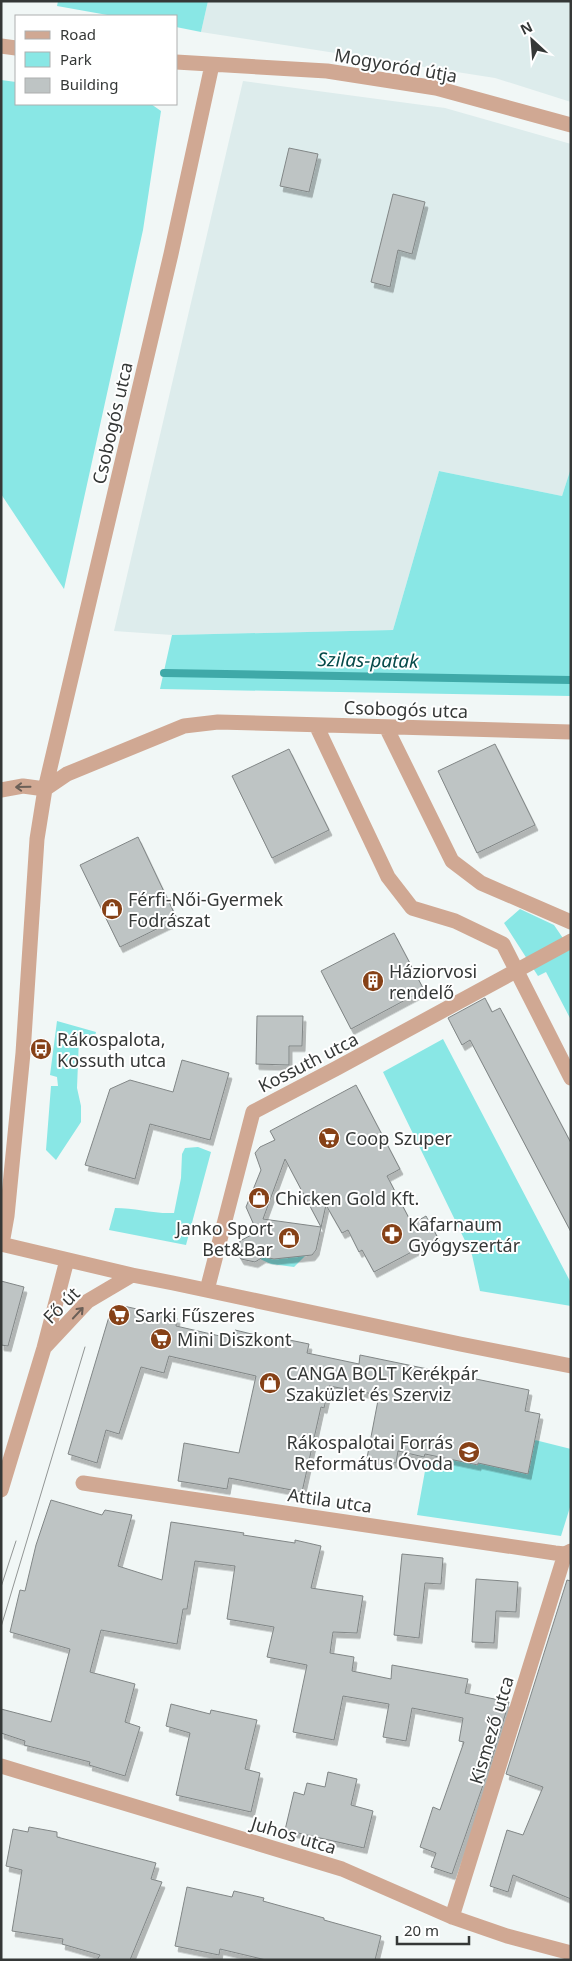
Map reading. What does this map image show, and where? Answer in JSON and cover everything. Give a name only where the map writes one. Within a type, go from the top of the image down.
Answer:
[{"type":"street","points":[[1,46],[15,48]]},
{"type":"street","name":"Mogyoród útja","points":[[178,62],[327,71],[436,88],[571,124]]},
{"type":"street","name":"Csobogós utca","points":[[2,1244],[7,1216],[23,1053],[36,839],[45,789],[171,254],[212,65]]},
{"type":"street","name":"Csobogós utca","points":[[45,789],[67,774],[184,726],[218,722],[571,732]]},
{"type":"street","points":[[316,725],[388,876],[412,908],[455,922],[503,944],[571,1078]]},
{"type":"street","points":[[386,727],[452,861],[482,883],[571,922]]},
{"type":"street","points":[[1,790],[23,786],[45,789]]},
{"type":"street","name":"Kossuth utca","points":[[207,1290],[253,1112],[372,1050],[571,941]]},
{"type":"street","points":[[2,1244],[132,1275],[571,1366]]},
{"type":"street","name":"Fő út","points":[[1,1490],[44,1348],[67,1260]]},
{"type":"street","name":"Fő út","points":[[44,1348],[88,1301],[132,1275]]},
{"type":"street","name":"Attila utca","points":[[83,1483],[568,1553]]},
{"type":"street","name":"Kismező utca","points":[[452,1917],[568,1553]]},
{"type":"street","name":"Juhos utca","points":[[1,1766],[342,1869],[452,1917],[507,1936],[571,1953]]},
{"type":"shaded area","points":[[208,1],[571,1],[571,102],[495,78],[201,32]]},
{"type":"shaded area","points":[[243,81],[445,108],[571,144],[571,468],[562,496],[439,471],[393,630],[172,635],[114,631]]},
{"type":"green space","points":[[58,1],[208,1],[201,32],[178,27],[178,15],[107,15],[57,6]]},
{"type":"green space","points":[[1,80],[15,82],[15,105],[152,105],[161,111],[143,230],[64,589],[1,494]]},
{"type":"green space","points":[[571,468],[571,696],[160,689],[172,635],[393,630],[439,471],[562,496]]},
{"type":"green space","points":[[520,909],[554,925],[571,950],[571,1020],[546,972],[538,976],[504,923]]},
{"type":"green space","points":[[57,1021],[96,1032],[94,1040],[79,1038],[77,1088],[81,1106],[81,1122],[56,1160],[46,1150],[51,1086],[58,1086],[57,1077],[50,1075]]},
{"type":"green space","points":[[443,1039],[571,1283],[571,1306],[480,1291],[472,1255],[383,1072]]},
{"type":"green space","points":[[198,1147],[211,1152],[186,1245],[109,1230],[115,1208],[174,1213],[181,1178],[182,1154],[185,1148]]},
{"type":"green space","points":[[306,1255],[294,1267],[271,1264],[260,1259],[264,1257]]},
{"type":"green space","points":[[535,1440],[571,1449],[571,1504],[561,1536],[417,1515],[427,1460],[449,1463],[451,1459],[477,1465],[482,1444],[528,1473]]},
{"type":"building","points":[[289,148],[318,154],[309,192],[280,186]]},
{"type":"building","points":[[393,194],[425,202],[412,254],[398,250],[390,287],[371,282]]},
{"type":"building","points":[[495,744],[535,825],[477,853],[438,771]]},
{"type":"building","points":[[289,749],[329,830],[272,858],[232,776]]},
{"type":"building","points":[[138,837],[177,919],[120,947],[80,865]]},
{"type":"building","name":"Háziorvosi rendelő","points":[[394,933],[424,990],[351,1029],[321,971]]},
{"type":"building","points":[[485,998],[492,1012],[500,1008],[571,1143],[571,1232],[470,1040],[462,1045],[448,1018]]},
{"type":"building","points":[[257,1016],[303,1016],[302,1046],[289,1046],[289,1065],[256,1064]]},
{"type":"building","points":[[182,1060],[229,1073],[210,1140],[150,1124],[135,1179],[85,1165],[110,1089],[130,1080],[173,1092]]},
{"type":"building","points":[[356,1085],[400,1169],[387,1176],[412,1224],[426,1216],[438,1238],[374,1272],[362,1250],[359,1252],[348,1230],[342,1233],[326,1205],[316,1250],[312,1255],[274,1259],[263,1257],[255,1262],[241,1259],[237,1252],[240,1241],[257,1232],[246,1207],[261,1170],[255,1153],[260,1147],[275,1140],[270,1131]],"holes":[[[285,1159],[321,1227],[263,1219]]]},
{"type":"building","points":[[1,1281],[24,1287],[8,1346],[1,1345]]},
{"type":"building","points":[[119,1305],[177,1318],[176,1326],[233,1339],[235,1330],[264,1337],[265,1335],[309,1344],[307,1353],[359,1364],[360,1355],[529,1390],[525,1411],[540,1414],[528,1474],[478,1463],[478,1465],[425,1454],[424,1457],[398,1451],[396,1463],[367,1458],[379,1395],[329,1386],[324,1408],[321,1407],[302,1492],[229,1478],[227,1489],[178,1481],[184,1443],[239,1453],[256,1376],[169,1356],[164,1373],[141,1367],[119,1434],[106,1430],[97,1463],[68,1454],[111,1310]]},
{"type":"building","points":[[51,1500],[102,1515],[105,1510],[132,1515],[118,1566],[162,1580],[171,1522],[295,1543],[295,1540],[321,1546],[311,1588],[363,1596],[357,1633],[333,1632],[330,1653],[354,1657],[352,1671],[391,1679],[392,1665],[468,1679],[465,1693],[509,1702],[489,1768],[452,1874],[431,1867],[436,1853],[420,1847],[433,1807],[440,1810],[464,1742],[459,1741],[463,1718],[412,1708],[406,1741],[383,1737],[389,1704],[343,1696],[334,1740],[293,1732],[307,1665],[267,1657],[274,1627],[227,1619],[235,1566],[195,1561],[187,1609],[183,1609],[177,1644],[101,1630],[90,1672],[135,1684],[125,1722],[140,1727],[125,1776],[89,1765],[90,1762],[24,1745],[25,1741],[1,1733],[1,1709],[51,1722],[70,1649],[10,1632],[20,1590],[25,1591],[36,1545]]},
{"type":"building","points":[[402,1554],[443,1558],[441,1584],[425,1583],[419,1638],[394,1635]]},
{"type":"building","points":[[476,1579],[518,1582],[516,1612],[496,1611],[494,1643],[472,1642]]},
{"type":"building","points":[[567,1580],[571,1581],[571,1899],[513,1875],[508,1892],[490,1886],[507,1830],[523,1835],[543,1787],[506,1774]]},
{"type":"building","points":[[171,1704],[210,1714],[211,1710],[257,1720],[245,1769],[260,1773],[251,1812],[176,1795],[190,1733],[166,1726]]},
{"type":"building","points":[[328,1772],[357,1779],[351,1805],[373,1811],[364,1848],[285,1830],[294,1792],[304,1795],[307,1783],[325,1787]]},
{"type":"building","points":[[29,1827],[57,1832],[57,1837],[156,1863],[151,1879],[162,1882],[130,1960],[97,1960],[100,1955],[62,1944],[63,1939],[12,1931],[22,1870],[6,1866],[13,1829],[28,1832]]},
{"type":"building","points":[[187,1887],[232,1897],[234,1891],[264,1898],[263,1901],[381,1936],[375,1960],[266,1960],[220,1949],[219,1955],[175,1946]]},
{"type":"waterway","name":"Szilas-patak","points":[[164,673],[571,680]]},
{"type":"tram line","points":[[1,1627],[85,1347]]},
{"type":"tram line","points":[[1,1587],[16,1541]]},
{"type":"place","name":"Férfi-Női-Gyermek Fodrászat","points":[[112,909]]},
{"type":"place","name":"Háziorvosi rendelő","points":[[373,981]]},
{"type":"place","name":"Rákospalota, Kossuth utca","points":[[41,1049]]},
{"type":"place","name":"Coop Szuper","points":[[329,1138]]},
{"type":"place","name":"Chicken Gold Kft.","points":[[259,1198]]},
{"type":"place","name":"Kafarnaum Gyógyszertár","points":[[392,1234]]},
{"type":"place","name":"Janko Sport Bet&Bar","points":[[289,1238]]},
{"type":"place","name":"Sarki Fűszeres","points":[[119,1315]]},
{"type":"place","name":"Mini Diszkont","points":[[161,1339]]},
{"type":"place","name":"CANGA BOLT Kerékpár Szaküzlet és Szerviz","points":[[270,1383]]},
{"type":"place","name":"Rákospalotai Forrás Református Óvoda","points":[[469,1452]]}]
